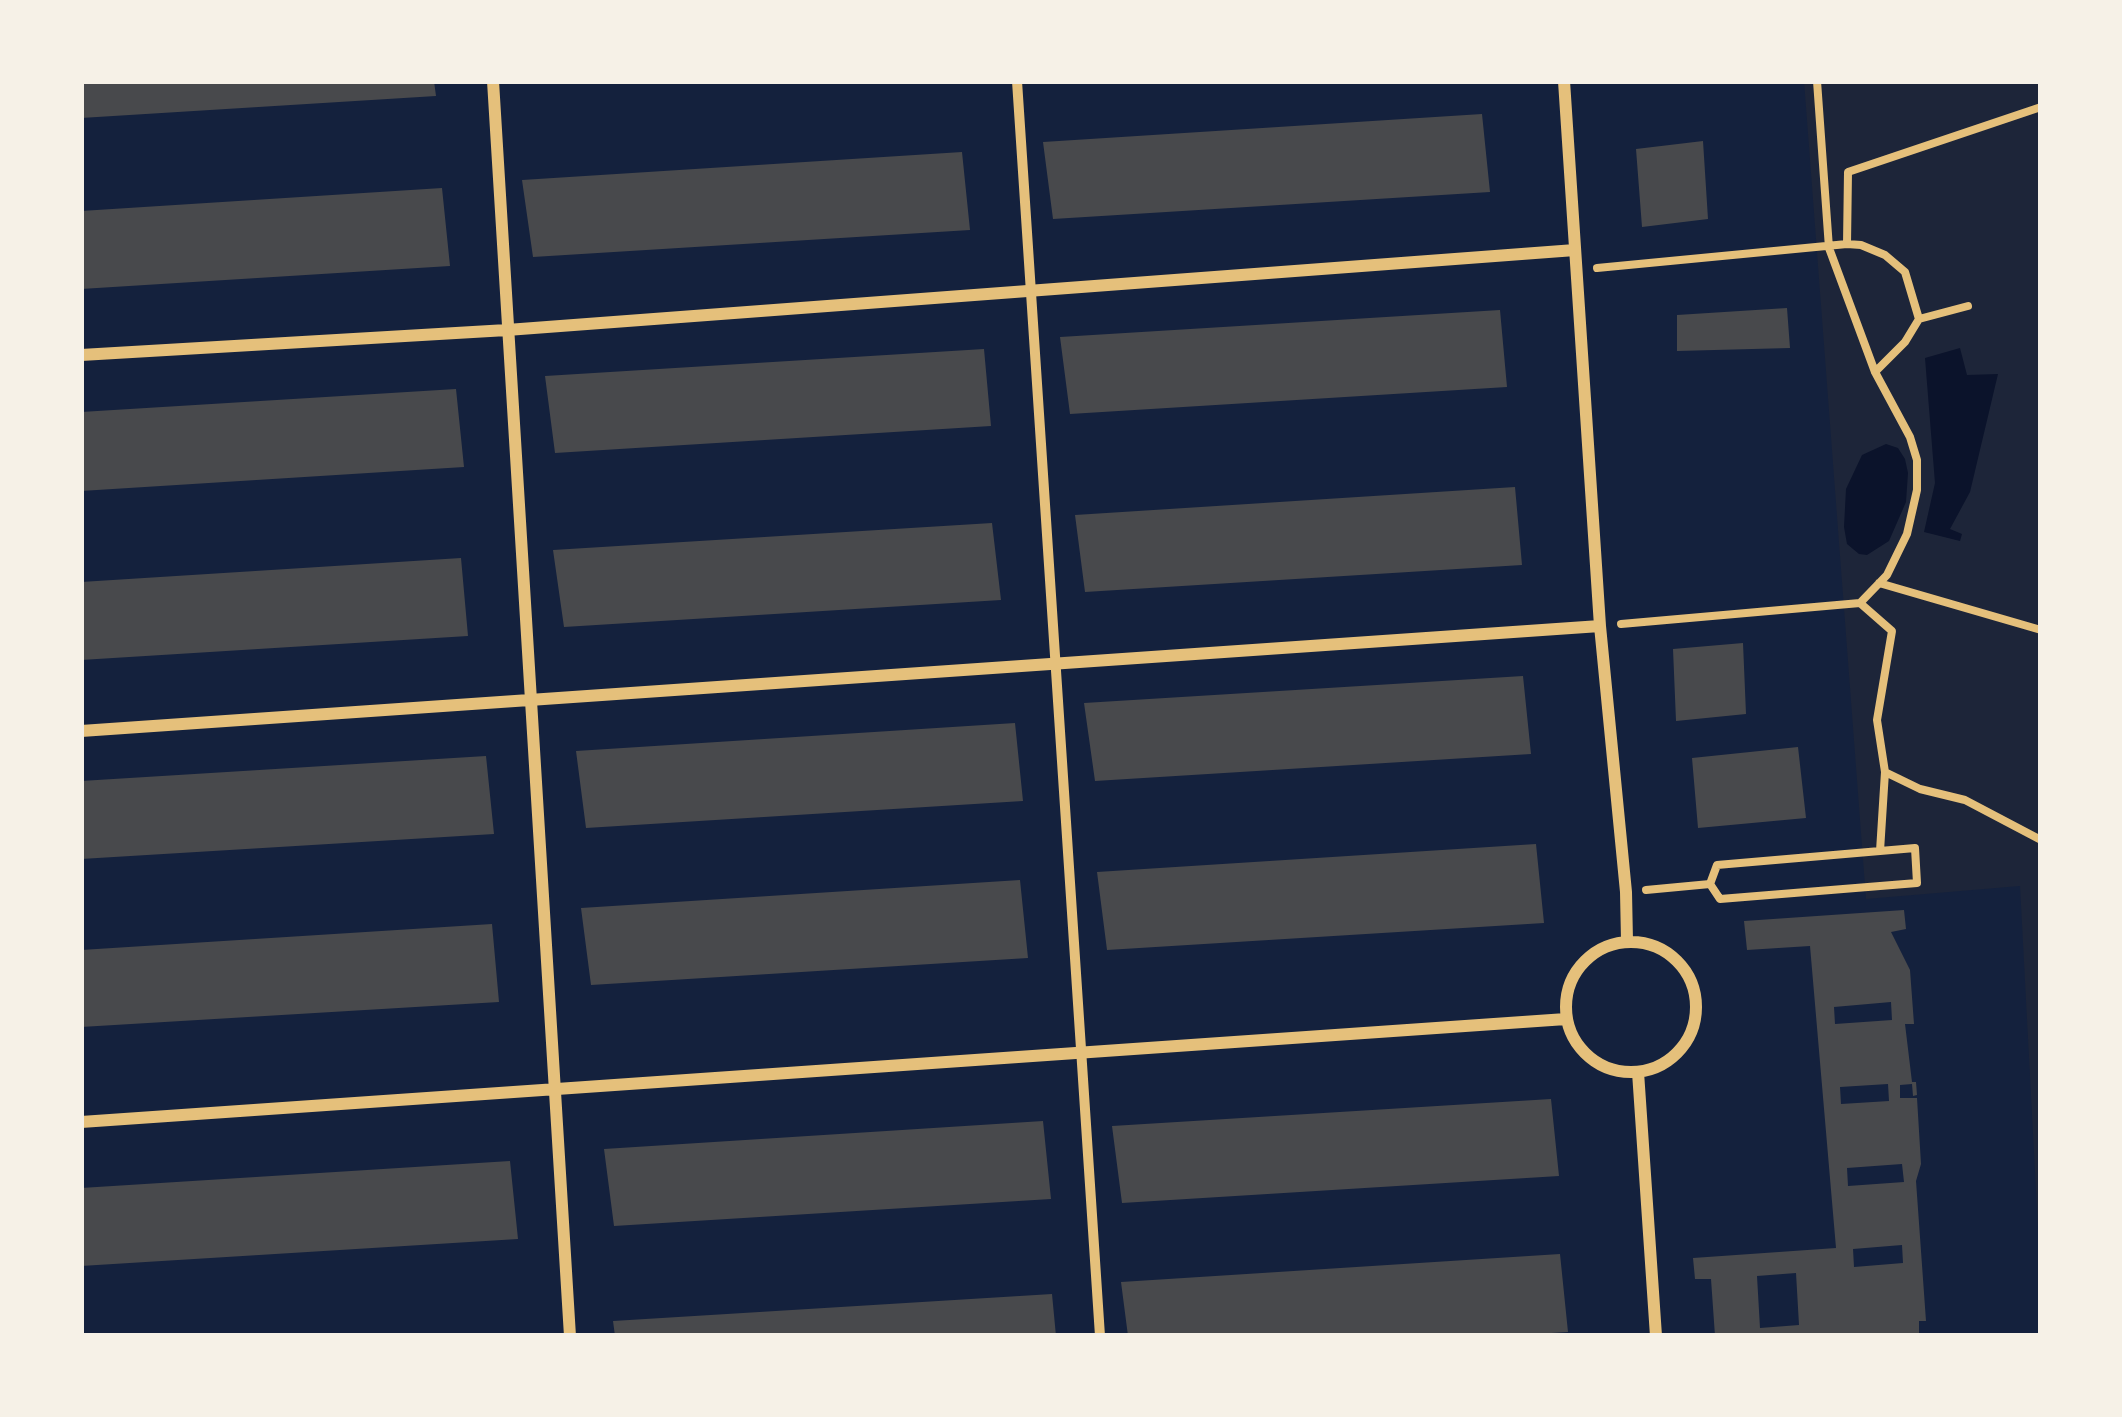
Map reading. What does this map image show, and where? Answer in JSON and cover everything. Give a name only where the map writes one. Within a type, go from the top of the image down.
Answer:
[{"type":"street","points":[[493,81],[570,1336]]},
{"type":"street","points":[[1017,81],[1100,1336]]},
{"type":"street","points":[[1564,81],[1600,626],[1627,892],[1627,941]]},
{"type":"street","points":[[81,355],[507,330],[1575,250]]},
{"type":"street","points":[[81,731],[1600,626]]},
{"type":"street","points":[[1627,941],[1646,943],[1678,960],[1689,976],[1697,1011],[1684,1046],[1655,1068],[1637,1072],[1600,1065],[1584,1053],[1566,1019],[1570,982],[1580,966],[1593,953],[1627,941]]},
{"type":"street","points":[[81,1122],[1566,1019]]},
{"type":"street","points":[[1637,1072],[1656,1336]]},
{"type":"path","points":[[1600,626],[1860,603],[1887,575],[1906,534],[1917,490],[1917,460],[1910,436],[1875,372],[1829,248],[1817,81]]},
{"type":"path","points":[[1847,244],[1848,172],[2041,107]]},
{"type":"path","points":[[1577,270],[1862,245],[1885,255],[1905,272],[1919,319]]},
{"type":"path","points":[[1875,372],[1905,342],[1919,319],[1968,306]]},
{"type":"path","points":[[1879,583],[2041,630]]},
{"type":"path","points":[[1860,603],[1892,631],[1877,720],[1885,772],[1880,851]]},
{"type":"path","points":[[1885,772],[1920,789],[1965,800],[2041,840]]},
{"type":"path","points":[[1915,848],[1917,883],[1720,899],[1710,884],[1717,865],[1915,848]]},
{"type":"path","points":[[1627,892],[1710,884]]},
{"type":"shaded area","points":[[1804,81],[2041,81],[2041,1286],[2020,886],[1866,899]]},
{"type":"shaded area","points":[[1960,348],[1967,375],[1998,374],[1970,492],[1950,529],[1962,534],[1960,541],[1924,532],[1935,483],[1925,358]]},
{"type":"shaded area","points":[[1886,444],[1898,448],[1905,459],[1906,502],[1889,541],[1867,555],[1859,554],[1847,544],[1846,489],[1862,455]]},
{"type":"building","points":[[81,81],[434,81],[436,96],[81,118]]},
{"type":"building","points":[[1482,114],[1490,192],[1053,219],[1043,142]]},
{"type":"building","points":[[1703,141],[1708,219],[1642,227],[1636,149]]},
{"type":"building","points":[[962,152],[970,230],[533,257],[522,180]]},
{"type":"building","points":[[442,188],[450,266],[81,289],[81,211]]},
{"type":"building","points":[[1787,308],[1790,348],[1677,351],[1677,315]]},
{"type":"building","points":[[1500,310],[1507,387],[1070,414],[1060,337]]},
{"type":"building","points":[[984,349],[991,426],[555,453],[545,376]]},
{"type":"building","points":[[456,389],[464,467],[81,491],[81,412]]},
{"type":"building","points":[[1515,487],[1522,565],[1085,592],[1075,515]]},
{"type":"building","points":[[992,523],[1001,600],[564,627],[553,550]]},
{"type":"building","points":[[461,558],[468,636],[81,660],[81,582]]},
{"type":"building","points":[[1743,643],[1746,714],[1676,721],[1673,649]]},
{"type":"building","points":[[1523,676],[1531,754],[1095,781],[1084,703]]},
{"type":"building","points":[[1015,723],[1023,801],[586,828],[576,751]]},
{"type":"building","points":[[1798,747],[1806,818],[1698,828],[1692,758]]},
{"type":"building","points":[[486,756],[494,834],[81,859],[81,781]]},
{"type":"building","points":[[1536,844],[1544,923],[1107,950],[1097,872]]},
{"type":"building","points":[[1020,880],[1028,958],[591,985],[581,908]]},
{"type":"building","points":[[1904,910],[1906,929],[1891,932],[1910,970],[1914,1024],[1905,1024],[1917,1095],[1913,1096],[1912,1084],[1900,1085],[1900,1098],[1917,1098],[1921,1164],[1916,1181],[1926,1321],[1919,1321],[1919,1336],[1715,1336],[1711,1279],[1695,1279],[1693,1258],[1836,1248],[1810,946],[1747,950],[1744,921]],"holes":[[[1891,1002],[1892,1020],[1835,1024],[1834,1007]],[[1888,1084],[1889,1101],[1841,1104],[1840,1087]],[[1902,1164],[1904,1182],[1848,1186],[1847,1168]],[[1902,1245],[1903,1263],[1854,1267],[1853,1249]],[[1796,1273],[1799,1325],[1760,1328],[1757,1276]]]},
{"type":"building","points":[[492,924],[499,1002],[81,1027],[81,950]]},
{"type":"building","points":[[1551,1099],[1559,1176],[1122,1203],[1112,1126]]},
{"type":"building","points":[[1043,1121],[1051,1199],[614,1226],[604,1149]]},
{"type":"building","points":[[510,1161],[518,1239],[81,1266],[81,1188]]},
{"type":"building","points":[[1560,1254],[1568,1332],[1128,1336],[1121,1282]]},
{"type":"building","points":[[1052,1294],[1056,1336],[615,1336],[613,1321]]}]
